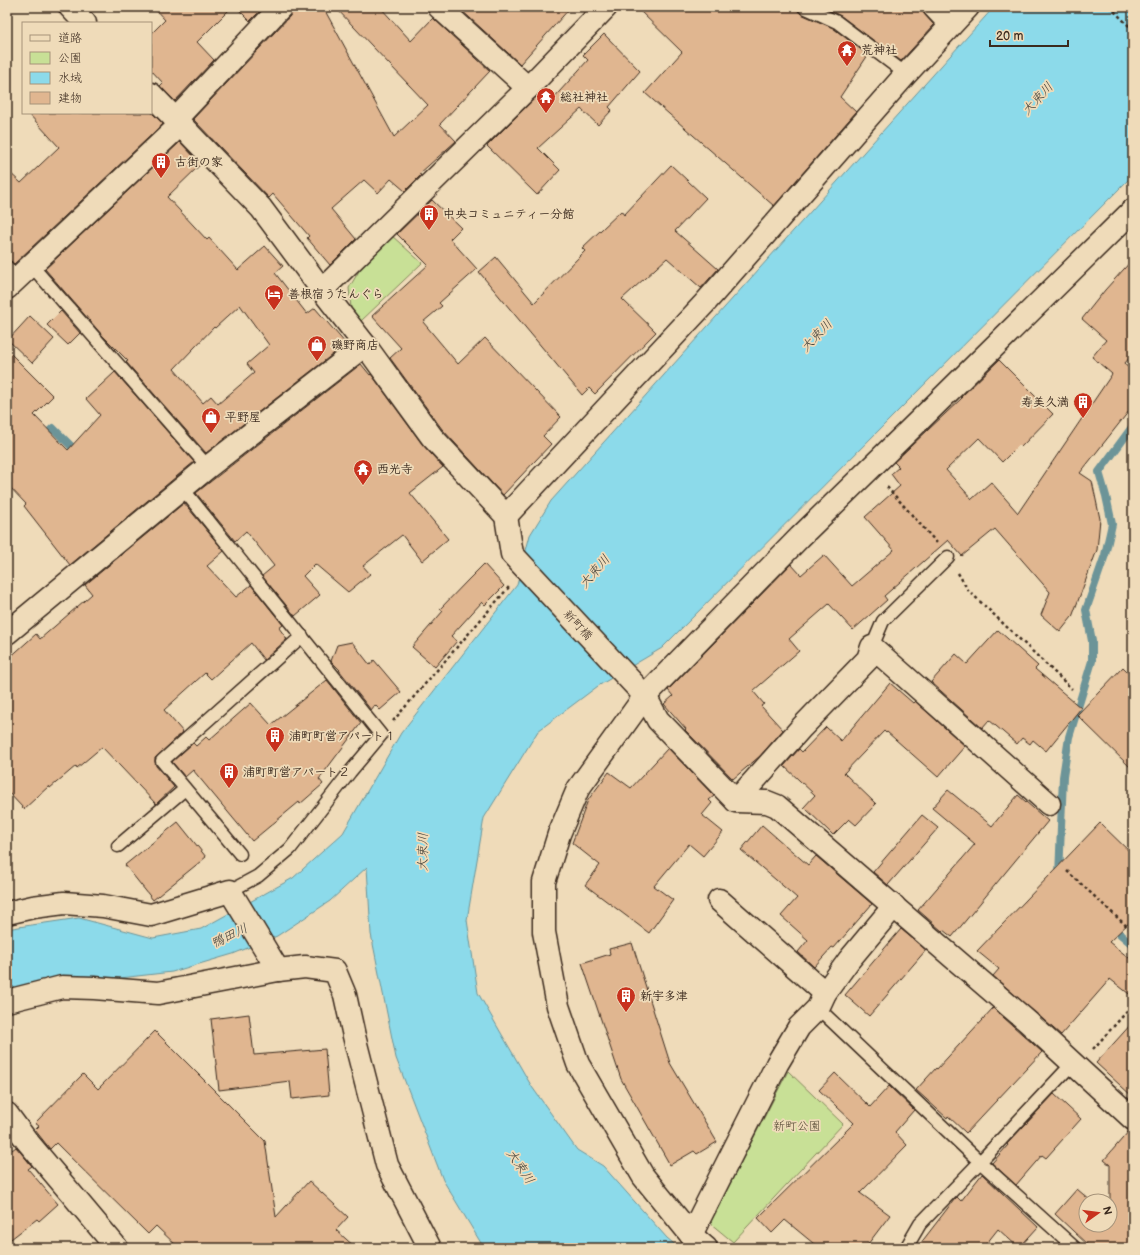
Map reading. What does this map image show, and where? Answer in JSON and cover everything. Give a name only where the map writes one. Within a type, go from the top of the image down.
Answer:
[{"type":"street","points":[[70,7],[84,22]]},
{"type":"street","points":[[15,275],[177,122],[281,7]]},
{"type":"street","points":[[439,7],[528,88]]},
{"type":"street","points":[[322,290],[528,88],[606,7]]},
{"type":"street","points":[[934,7],[951,25]]},
{"type":"street","points":[[506,516],[704,304],[906,74],[968,7]]},
{"type":"street","points":[[152,95],[261,208],[365,345],[432,437],[506,516],[512,554]]},
{"type":"street","points":[[894,906],[849,960],[812,1016],[799,1027],[776,1064],[698,1241],[643,1176],[578,1064],[558,1006],[544,932],[544,882],[564,822],[578,789],[645,696],[800,536],[1133,210]]},
{"type":"street","points":[[7,633],[208,467],[365,345]]},
{"type":"street","name":"新町橋","points":[[512,554],[645,696],[658,720],[736,801]]},
{"type":"street","points":[[736,801],[802,727],[868,659],[872,647],[1049,804]]},
{"type":"street","points":[[736,801],[767,802],[777,806],[894,906],[1075,1065],[1133,1119]]},
{"type":"street","points":[[7,913],[33,907],[64,903],[103,906],[151,916],[230,891],[278,970]]},
{"type":"street","points":[[719,900],[822,1000]]},
{"type":"street","points":[[7,1001],[62,987],[158,993],[278,970],[305,967],[335,971],[345,995],[387,1165],[430,1248]]},
{"type":"street","points":[[7,1114],[27,1141],[117,1248]]},
{"type":"lane","points":[[804,7],[837,22],[906,74]]},
{"type":"lane","points":[[15,275],[208,467]]},
{"type":"lane","points":[[183,489],[381,735],[290,849],[258,876],[230,891]]},
{"type":"lane","points":[[872,647],[883,621],[948,557]]},
{"type":"lane","points":[[240,854],[162,761],[302,636]]},
{"type":"lane","points":[[118,846],[185,789]]},
{"type":"lane","points":[[822,1000],[980,1162],[1075,1248]]},
{"type":"lane","points":[[906,1248],[920,1224],[1075,1065]]},
{"type":"path","points":[[1110,7],[1133,30]]},
{"type":"path","points":[[871,468],[942,548],[968,590],[1072,689]]},
{"type":"path","points":[[381,735],[509,587],[512,554]]},
{"type":"path","points":[[1067,871],[1133,932]]},
{"type":"path","points":[[1075,1065],[1133,1005]]},
{"type":"green space","points":[[391,235],[422,263],[361,321],[351,308],[349,288],[362,266]]},
{"type":"green space","name":"新町公園","points":[[788,1071],[843,1124],[733,1242],[710,1223]]},
{"type":"water","points":[[994,7],[1133,7],[1133,175],[662,648],[598,686],[538,731],[484,818],[467,920],[478,993],[532,1087],[577,1150],[603,1166],[667,1238],[679,1248],[484,1248],[443,1180],[396,1058],[371,934],[367,867],[330,901],[277,936],[233,954],[172,972],[120,978],[77,977],[7,995],[7,929],[79,918],[153,938],[201,929],[293,878],[343,833],[401,733],[517,585],[530,535],[551,501]]},
{"type":"building","points":[[153,7],[232,7],[197,42],[214,60],[175,101],[160,86],[163,83],[152,71],[152,33],[165,20]]},
{"type":"building","points":[[236,7],[264,7],[250,21]]},
{"type":"building","points":[[293,7],[323,7],[394,137],[428,105],[335,7],[380,7],[411,41],[433,18],[490,71],[440,124],[456,141],[419,174],[421,175],[405,191],[391,179],[378,193],[364,180],[331,209],[356,239],[330,265],[307,238],[309,236],[273,194],[269,198],[193,119],[290,16]]},
{"type":"building","points":[[458,7],[571,7],[520,64]]},
{"type":"building","points":[[636,7],[797,7],[801,14],[833,28],[868,55],[840,97],[856,112],[774,206],[645,93],[682,52]]},
{"type":"building","points":[[822,7],[922,7],[925,15],[934,25],[901,61],[841,16]]},
{"type":"building","points":[[604,34],[640,71],[609,107],[612,110],[598,125],[581,109],[538,148],[560,170],[537,195],[487,146],[541,92],[550,102],[588,60],[583,55]]},
{"type":"building","points":[[152,113],[163,124],[14,264],[10,260],[7,260],[7,170],[21,183],[59,147],[29,114]]},
{"type":"building","points":[[180,142],[201,164],[167,197],[207,240],[209,238],[238,270],[265,246],[283,266],[275,273],[307,314],[315,308],[346,344],[206,453],[126,362],[128,361],[102,335],[45,269]],"holes":[[[240,305],[269,345],[247,364],[254,373],[218,404],[211,396],[203,403],[174,369],[214,327],[215,328]]]},
{"type":"building","points":[[671,165],[706,198],[675,231],[718,269],[701,288],[667,258],[622,299],[656,332],[595,394],[589,388],[582,395],[479,272],[496,257],[534,303],[585,251],[582,248],[621,211],[624,215]]},
{"type":"building","points":[[432,200],[461,228],[450,239],[477,269],[439,303],[442,306],[423,322],[458,364],[485,338],[561,417],[543,436],[551,444],[503,495],[442,429],[390,358],[401,348],[372,316],[428,265],[397,234]]},
{"type":"building","points":[[1133,259],[1133,354],[1124,364],[1133,371],[1133,406],[1080,473],[1092,481],[1100,519],[1097,550],[1072,617],[1060,632],[1041,615],[1050,592],[995,529],[962,556],[948,540],[884,596],[887,600],[853,630],[829,604],[789,639],[799,651],[753,691],[764,704],[761,706],[783,730],[760,756],[733,779],[685,730],[686,729],[664,704],[673,696],[668,690],[791,564],[801,575],[824,555],[852,586],[894,550],[865,517],[900,486],[891,474],[899,467],[894,462],[962,398],[961,397],[999,360],[1053,414],[1021,447],[1019,445],[1002,462],[979,438],[946,470],[972,499],[991,482],[1018,513],[1112,374],[1092,357],[1106,340],[1082,319],[1105,290]]},
{"type":"building","points":[[61,311],[80,333],[68,345],[47,325]]},
{"type":"building","points":[[30,316],[54,339],[32,363],[8,340]]},
{"type":"building","points":[[7,350],[53,396],[34,415],[68,450],[100,415],[86,399],[115,372],[194,462],[70,565],[24,506],[26,504],[7,484]]},
{"type":"building","name":"西光寺","points":[[361,364],[370,375],[371,374],[422,444],[443,467],[410,493],[448,539],[422,561],[402,535],[363,566],[370,574],[348,592],[315,564],[303,576],[320,595],[295,616],[262,576],[274,566],[246,531],[235,541],[196,493]]},
{"type":"building","points":[[184,503],[224,551],[207,566],[236,597],[251,585],[283,625],[279,628],[287,639],[264,660],[251,643],[211,679],[205,673],[164,710],[183,732],[155,758],[156,766],[174,787],[156,804],[102,747],[50,788],[49,786],[24,809],[7,791],[7,660],[36,634],[40,639],[92,594],[85,585]]},
{"type":"building","points":[[484,564],[504,586],[485,605],[482,602],[451,636],[457,641],[435,667],[412,647],[443,611],[440,609]]},
{"type":"building","points":[[998,630],[1038,666],[1035,669],[1081,708],[1046,751],[1033,740],[1030,744],[1022,738],[1017,744],[989,720],[982,728],[931,682],[956,654],[967,664]]},
{"type":"building","points":[[352,642],[370,665],[374,660],[401,692],[380,710],[375,705],[371,710],[340,670],[331,661],[337,645]]},
{"type":"building","points":[[1123,667],[1133,677],[1133,770],[1077,715]]},
{"type":"building","points":[[327,680],[361,723],[319,779],[323,784],[252,841],[193,770],[185,777],[172,762],[193,743],[196,746],[206,737],[209,740],[251,703],[271,725]]},
{"type":"building","points":[[890,683],[913,703],[915,701],[965,746],[938,777],[884,731],[844,773],[876,804],[856,825],[849,819],[833,835],[804,807],[815,795],[784,766],[799,749],[802,752],[826,727],[841,741]]},
{"type":"building","points":[[668,748],[714,796],[709,800],[712,803],[702,815],[723,832],[703,856],[689,844],[654,886],[673,900],[649,933],[585,885],[600,865],[572,843],[588,800],[609,772],[631,788]]},
{"type":"building","points":[[948,790],[992,826],[1018,795],[1048,821],[952,937],[943,930],[942,931],[918,910],[975,844],[932,808]]},
{"type":"building","points":[[922,815],[938,828],[888,885],[873,872]]},
{"type":"building","points":[[178,822],[206,857],[153,900],[125,865]]},
{"type":"building","points":[[1100,823],[1133,855],[1133,919],[1109,942],[1133,961],[1133,997],[1110,979],[1061,1035],[993,976],[999,969],[977,951]]},
{"type":"building","points":[[762,825],[808,865],[816,856],[872,904],[834,948],[832,947],[814,967],[798,952],[808,940],[781,916],[797,898],[741,850]]},
{"type":"building","points":[[901,929],[926,950],[869,1016],[845,995]]},
{"type":"building","name":"新宇多津","points":[[632,943],[670,1063],[717,1142],[697,1154],[694,1151],[670,1165],[621,1079],[582,963],[610,954],[609,949]]},
{"type":"building","points":[[993,1008],[1042,1052],[966,1133],[916,1090]]},
{"type":"building","points":[[249,1014],[254,1055],[325,1049],[329,1095],[292,1099],[290,1081],[219,1090],[211,1019]]},
{"type":"building","points":[[1133,1022],[1133,1097],[1096,1063]]},
{"type":"building","points":[[155,1031],[265,1141],[276,1217],[309,1181],[348,1217],[336,1230],[356,1248],[179,1248],[156,1226],[148,1234],[56,1143],[50,1149],[35,1130],[39,1126],[35,1123],[83,1074],[98,1089]]},
{"type":"building","points":[[835,1073],[870,1107],[889,1086],[914,1110],[895,1132],[907,1145],[860,1193],[890,1215],[865,1248],[819,1248],[785,1220],[772,1233],[758,1218],[854,1123],[819,1090]]},
{"type":"building","points":[[1054,1094],[1081,1119],[1046,1158],[1042,1155],[1016,1185],[992,1163],[1008,1145],[1007,1144]]},
{"type":"building","points":[[1129,1131],[1133,1131],[1133,1248],[1091,1248],[1055,1214],[1077,1189],[1082,1193],[1078,1193],[1078,1233],[1118,1233],[1118,1193],[1110,1193],[1110,1165],[1104,1160]]},
{"type":"building","points":[[7,1144],[12,1150],[16,1147],[32,1166],[28,1169],[58,1204],[39,1221],[37,1219],[7,1242]]},
{"type":"building","points":[[982,1174],[1038,1227],[1019,1248],[998,1229],[983,1248],[917,1248],[954,1200],[957,1197],[961,1201]]},
{"type":"waterway","points":[[1059,876],[1063,777],[1069,737],[1092,661],[1092,641],[1086,610],[1105,555],[1112,524],[1099,472],[1133,426]]},
{"type":"waterway","points":[[42,438],[53,428],[78,453]]},
{"type":"waterway","points":[[1111,926],[1133,945]]},
{"type":"place","name":"荒神社","points":[[847,67]]},
{"type":"place","name":"総社神社","points":[[546,114]]},
{"type":"place","name":"古街の家","points":[[161,179]]},
{"type":"place","name":"中央コミュニティー分館","points":[[429,231]]},
{"type":"place","name":"善根宿うたんぐら","points":[[274,311]]},
{"type":"place","name":"磯野商店","points":[[317,362]]},
{"type":"place","name":"寿美久満","points":[[1083,419]]},
{"type":"place","name":"平野屋","points":[[211,434]]},
{"type":"place","name":"西光寺","points":[[363,486]]},
{"type":"place","name":"浦町町営アパート１","points":[[275,753]]},
{"type":"place","name":"浦町町営アパート２","points":[[229,789]]},
{"type":"place","name":"新宇多津","points":[[626,1013]]},
{"type":"water label","name":"大束川","points":[[1037,98]]},
{"type":"water label","name":"大束川","points":[[816,335]]},
{"type":"water label","name":"大束川","points":[[594,571]]},
{"type":"water label","name":"大束川","points":[[422,852]]},
{"type":"water label","name":"鴨田川","points":[[229,935]]},
{"type":"water label","name":"大束川","points":[[521,1166]]}]
